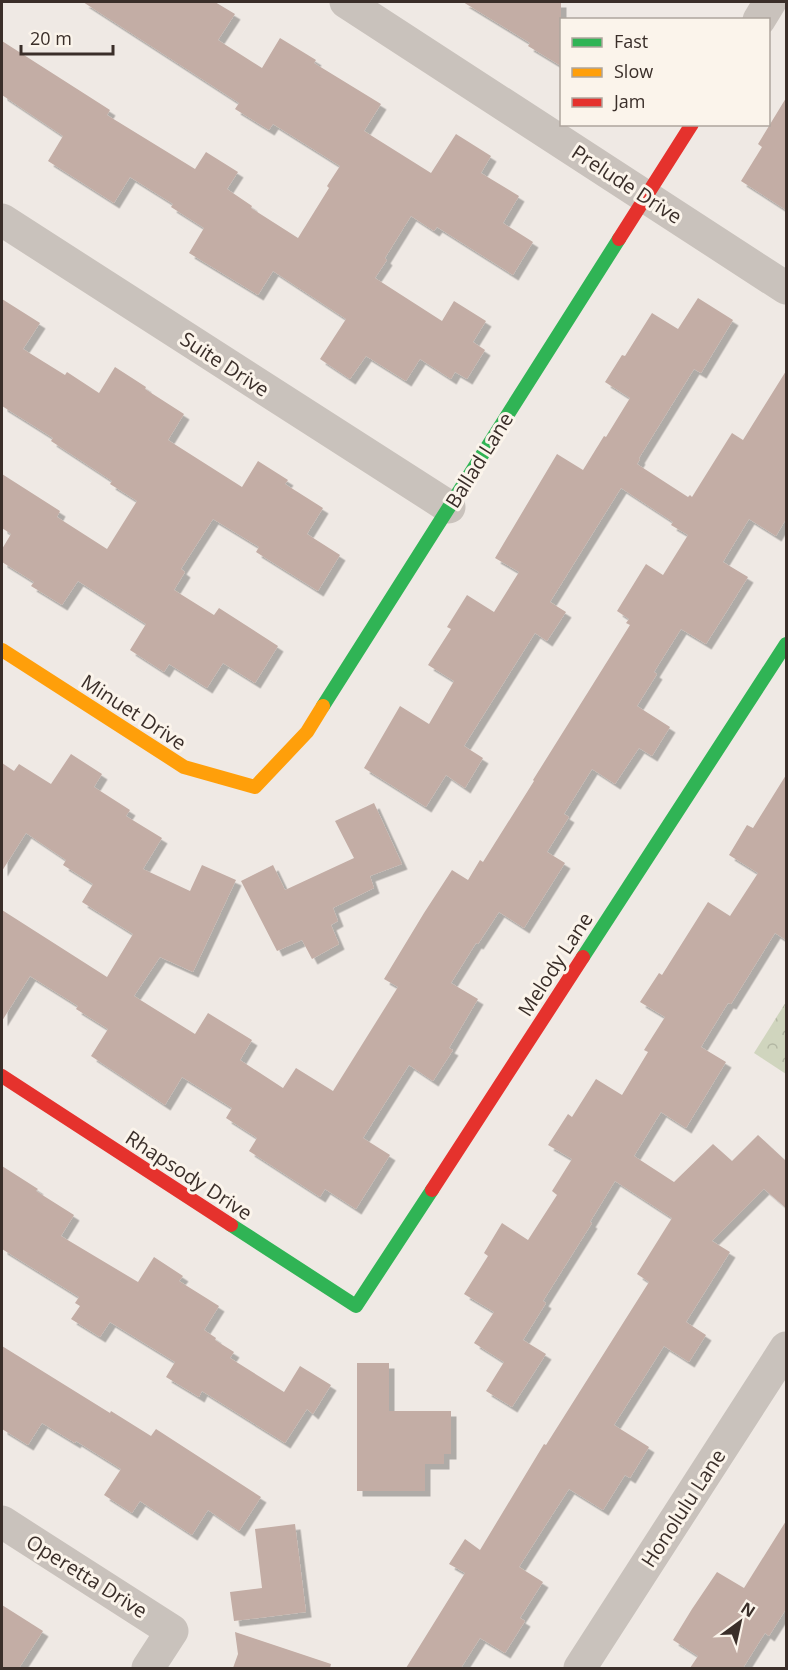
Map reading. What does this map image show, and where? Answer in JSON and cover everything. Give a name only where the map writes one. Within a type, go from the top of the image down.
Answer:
[{"type":"street","name":"Prelude Drive","points":[[346,2],[786,288]]},
{"type":"street","points":[[760,18],[770,2]]},
{"type":"street","name":"Ballad Lane","points":[[255,787],[307,732],[691,126]]},
{"type":"street","name":"Suite Drive","points":[[2,220],[449,507]]},
{"type":"street","name":"Melody Lane","points":[[356,1306],[786,644]]},
{"type":"street","name":"Minuet Drive","points":[[2,650],[184,767],[255,787]]},
{"type":"street","name":"Rhapsody Drive","points":[[2,1076],[356,1306]]},
{"type":"street","name":"Honolulu Lane","points":[[580,1668],[786,1348]]},
{"type":"street","name":"Operetta Drive","points":[[2,1522],[172,1630],[148,1668]]},
{"type":"green space","points":[[786,1002],[786,1074],[754,1053]]},
{"type":"building","points":[[83,2],[215,2],[235,14],[218,40],[262,68],[280,38],[316,60],[314,63],[381,104],[364,131],[431,173],[456,134],[491,156],[481,173],[519,196],[503,223],[533,242],[513,275],[437,227],[434,231],[411,216],[375,278],[442,321],[454,301],[486,321],[473,342],[485,350],[467,379],[455,372],[451,379],[420,359],[406,381],[366,356],[350,379],[320,359],[346,319],[273,271],[258,295],[189,253],[204,228],[171,207],[173,204],[130,177],[114,203],[48,161],[63,136],[2,95],[2,41],[110,110],[107,115],[195,169],[206,152],[238,172],[227,189],[252,206],[251,208],[298,238],[340,166],[273,124],[269,130],[235,109],[239,103]]},
{"type":"building","points":[[463,2],[561,2],[560,65],[528,46],[530,43]]},
{"type":"building","points":[[786,98],[786,210],[741,181],[762,147],[758,144]]},
{"type":"building","points":[[698,298],[733,320],[701,373],[694,369],[637,464],[688,497],[690,495],[692,497],[732,433],[743,440],[786,371],[786,519],[776,536],[749,519],[723,562],[748,577],[706,644],[681,629],[654,672],[657,674],[637,706],[670,727],[652,756],[639,748],[615,784],[592,769],[564,814],[569,817],[547,852],[565,863],[524,928],[499,912],[451,983],[478,999],[449,1048],[453,1050],[433,1081],[409,1065],[363,1138],[390,1155],[356,1209],[325,1189],[320,1197],[249,1151],[257,1138],[226,1118],[232,1108],[182,1077],[165,1105],[91,1056],[108,1029],[76,1009],[78,1006],[30,976],[2,1021],[2,910],[107,977],[133,934],[82,902],[93,884],[63,865],[66,860],[26,833],[2,871],[2,763],[14,771],[19,764],[51,784],[71,754],[102,774],[94,787],[130,810],[126,816],[162,838],[143,869],[190,891],[202,865],[236,880],[193,972],[160,957],[134,996],[195,1034],[208,1013],[252,1040],[240,1060],[283,1088],[296,1068],[333,1091],[398,987],[384,979],[424,913],[452,870],[468,880],[480,860],[483,862],[630,625],[626,623],[629,619],[617,611],[646,564],[663,575],[688,535],[671,525],[673,522],[621,488],[550,602],[566,612],[547,641],[535,633],[464,746],[483,758],[465,788],[446,775],[426,807],[364,768],[400,706],[429,724],[454,681],[428,665],[451,629],[447,627],[467,595],[494,612],[519,572],[495,558],[557,454],[583,470],[630,398],[605,382],[622,355],[625,356],[652,313],[678,329]]},
{"type":"building","points":[[2,299],[40,323],[23,349],[65,375],[67,372],[99,393],[115,367],[184,414],[168,440],[242,487],[258,461],[288,480],[285,484],[323,508],[307,534],[340,555],[318,591],[256,552],[259,547],[213,519],[181,569],[185,572],[174,590],[214,615],[219,608],[278,646],[255,683],[223,663],[207,688],[169,664],[164,672],[130,650],[146,624],[78,581],[62,605],[31,586],[34,582],[2,562],[2,549],[11,534],[2,528],[2,474],[60,511],[57,517],[107,549],[137,501],[110,484],[112,481],[51,441],[53,438],[2,406]]},
{"type":"building","points":[[786,775],[786,940],[775,933],[701,1047],[726,1062],[686,1128],[661,1112],[634,1156],[674,1182],[713,1144],[732,1161],[758,1135],[786,1161],[786,1208],[764,1189],[712,1241],[730,1252],[686,1322],[706,1335],[689,1362],[664,1346],[614,1425],[649,1447],[630,1478],[625,1475],[603,1510],[569,1489],[519,1567],[543,1582],[520,1618],[525,1621],[505,1653],[480,1638],[461,1668],[406,1668],[465,1573],[449,1564],[465,1539],[480,1550],[544,1444],[546,1445],[649,1282],[637,1274],[672,1218],[615,1181],[590,1222],[592,1223],[543,1301],[546,1303],[523,1340],[546,1354],[512,1407],[486,1391],[504,1362],[474,1343],[494,1312],[464,1294],[488,1256],[484,1253],[502,1223],[528,1240],[557,1195],[552,1191],[572,1159],[548,1145],[568,1114],[572,1117],[596,1079],[622,1095],[648,1052],[644,1050],[665,1017],[640,1002],[659,973],[662,975],[708,902],[730,916],[758,873],[729,855],[747,825],[753,828]]},
{"type":"building","points":[[374,803],[402,864],[370,876],[374,888],[333,908],[338,921],[331,925],[339,944],[312,959],[302,940],[277,951],[241,881],[273,865],[285,890],[354,858],[335,821]]},
{"type":"building","points":[[2,1166],[74,1215],[61,1236],[138,1282],[154,1257],[183,1276],[179,1281],[219,1306],[204,1330],[234,1352],[230,1358],[284,1392],[300,1366],[331,1385],[313,1414],[307,1409],[285,1443],[202,1391],[199,1397],[166,1377],[175,1362],[110,1322],[100,1337],[71,1319],[80,1306],[75,1303],[79,1297],[2,1249]]},
{"type":"building","points":[[2,1346],[151,1436],[156,1429],[261,1497],[239,1531],[208,1510],[192,1535],[140,1501],[132,1513],[104,1495],[121,1469],[42,1423],[28,1445],[2,1429]]},
{"type":"building","points":[[357,1363],[389,1363],[389,1411],[451,1411],[451,1454],[444,1454],[444,1464],[425,1464],[425,1491],[357,1491]]},
{"type":"building","points":[[786,1521],[786,1609],[769,1636],[765,1633],[743,1668],[690,1668],[698,1656],[673,1640],[692,1609],[717,1572],[744,1588]]},
{"type":"building","points":[[295,1524],[306,1612],[234,1621],[230,1592],[262,1588],[255,1529]]},
{"type":"building","points":[[2,1605],[43,1631],[19,1668],[2,1668]]},
{"type":"building","points":[[235,1632],[331,1664],[330,1668],[233,1668],[238,1654]]},
{"type":"traffic: fast","points":[[323,706],[619,239]]},
{"type":"traffic: fast","points":[[583,957],[786,644]]},
{"type":"traffic: fast","points":[[231,1225],[356,1306],[432,1190]]},
{"type":"traffic: slow","points":[[2,650],[184,767],[255,787],[307,732],[323,706]]},
{"type":"traffic: jam","points":[[619,239],[691,126]]},
{"type":"traffic: jam","points":[[432,1190],[583,957]]},
{"type":"traffic: jam","points":[[2,1076],[231,1225]]}]
